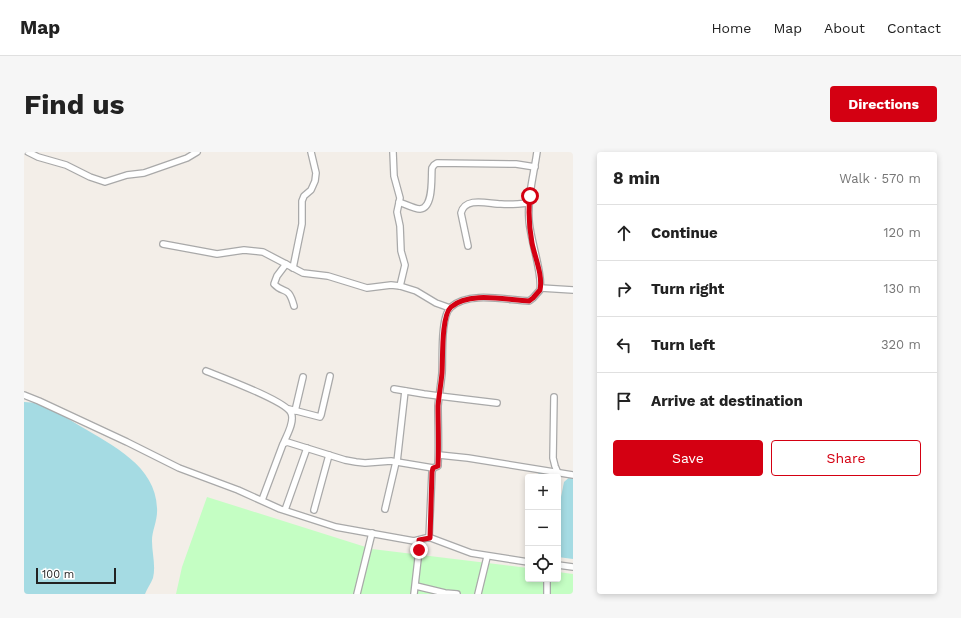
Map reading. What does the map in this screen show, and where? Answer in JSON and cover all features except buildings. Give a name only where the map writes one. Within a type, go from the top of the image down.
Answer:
[{"type":"street","points":[[28,152],[38,157],[66,165],[90,177],[105,182],[127,175],[144,173],[187,158],[197,152]]},
{"type":"street","points":[[293,268],[302,224],[302,201],[304,196],[311,190],[315,182],[316,173],[311,152]]},
{"type":"street","points":[[394,152],[394,176],[399,194],[397,215],[400,226],[401,251],[405,266],[400,286]]},
{"type":"street","points":[[163,244],[217,254],[244,250],[267,253],[303,273],[328,276],[367,288],[391,285],[400,286],[416,291],[436,303],[450,308],[466,300],[477,298],[529,301],[541,288],[528,219],[537,152]]},
{"type":"street","points":[[399,202],[418,209],[424,208],[430,195],[432,168],[437,163],[502,163],[535,167]]},
{"type":"street","points":[[468,246],[461,213],[462,209],[466,206],[481,201],[498,204],[529,203]]},
{"type":"street","points":[[286,264],[277,276],[274,284],[289,292],[292,296],[294,306]]},
{"type":"street","points":[[541,288],[573,290]]},
{"type":"street","points":[[430,538],[432,472],[439,455],[437,396],[443,359],[443,333],[450,308]]},
{"type":"street","points":[[206,371],[271,398],[292,410],[318,417],[322,415],[330,376]]},
{"type":"street","points":[[262,500],[292,420],[292,410],[303,377]]},
{"type":"street","points":[[394,389],[437,396],[497,402]]},
{"type":"street","points":[[385,508],[396,462],[404,391]]},
{"type":"street","points":[[24,395],[127,442],[179,468],[285,510],[336,527],[414,541],[430,538],[471,554],[525,562]]},
{"type":"street","points":[[554,397],[553,458],[554,466],[558,473]]},
{"type":"street","points":[[284,442],[289,442],[356,462],[396,462],[435,467]]},
{"type":"street","points":[[285,510],[307,448]]},
{"type":"street","points":[[314,510],[329,455]]},
{"type":"street","points":[[439,455],[468,458],[573,475]]},
{"type":"street","points":[[358,594],[372,533]]},
{"type":"street","points":[[414,594],[416,586],[419,540]]},
{"type":"street","points":[[478,594],[487,557]]},
{"type":"street","points":[[561,565],[573,567]]},
{"type":"street","points":[[547,582],[547,594]]},
{"type":"street","points":[[416,586],[445,593],[457,594]]},
{"type":"green space","points":[[207,497],[372,549],[525,568],[525,582],[561,582],[561,572],[573,574],[573,594],[176,594],[182,567]]},
{"type":"water","points":[[24,402],[39,404],[53,410],[118,449],[141,469],[149,480],[155,493],[157,512],[152,541],[154,573],[145,594],[24,594]]},
{"type":"water","points":[[539,472],[555,474],[538,474]]},
{"type":"water","points":[[573,474],[573,559],[561,557],[561,497],[564,482]]},
{"type":"route","points":[[419,550],[419,540],[422,538],[430,538],[432,470],[438,466],[438,404],[442,374],[443,333],[448,311],[456,304],[471,298],[529,301],[540,290],[540,277],[528,219],[530,196]]}]
